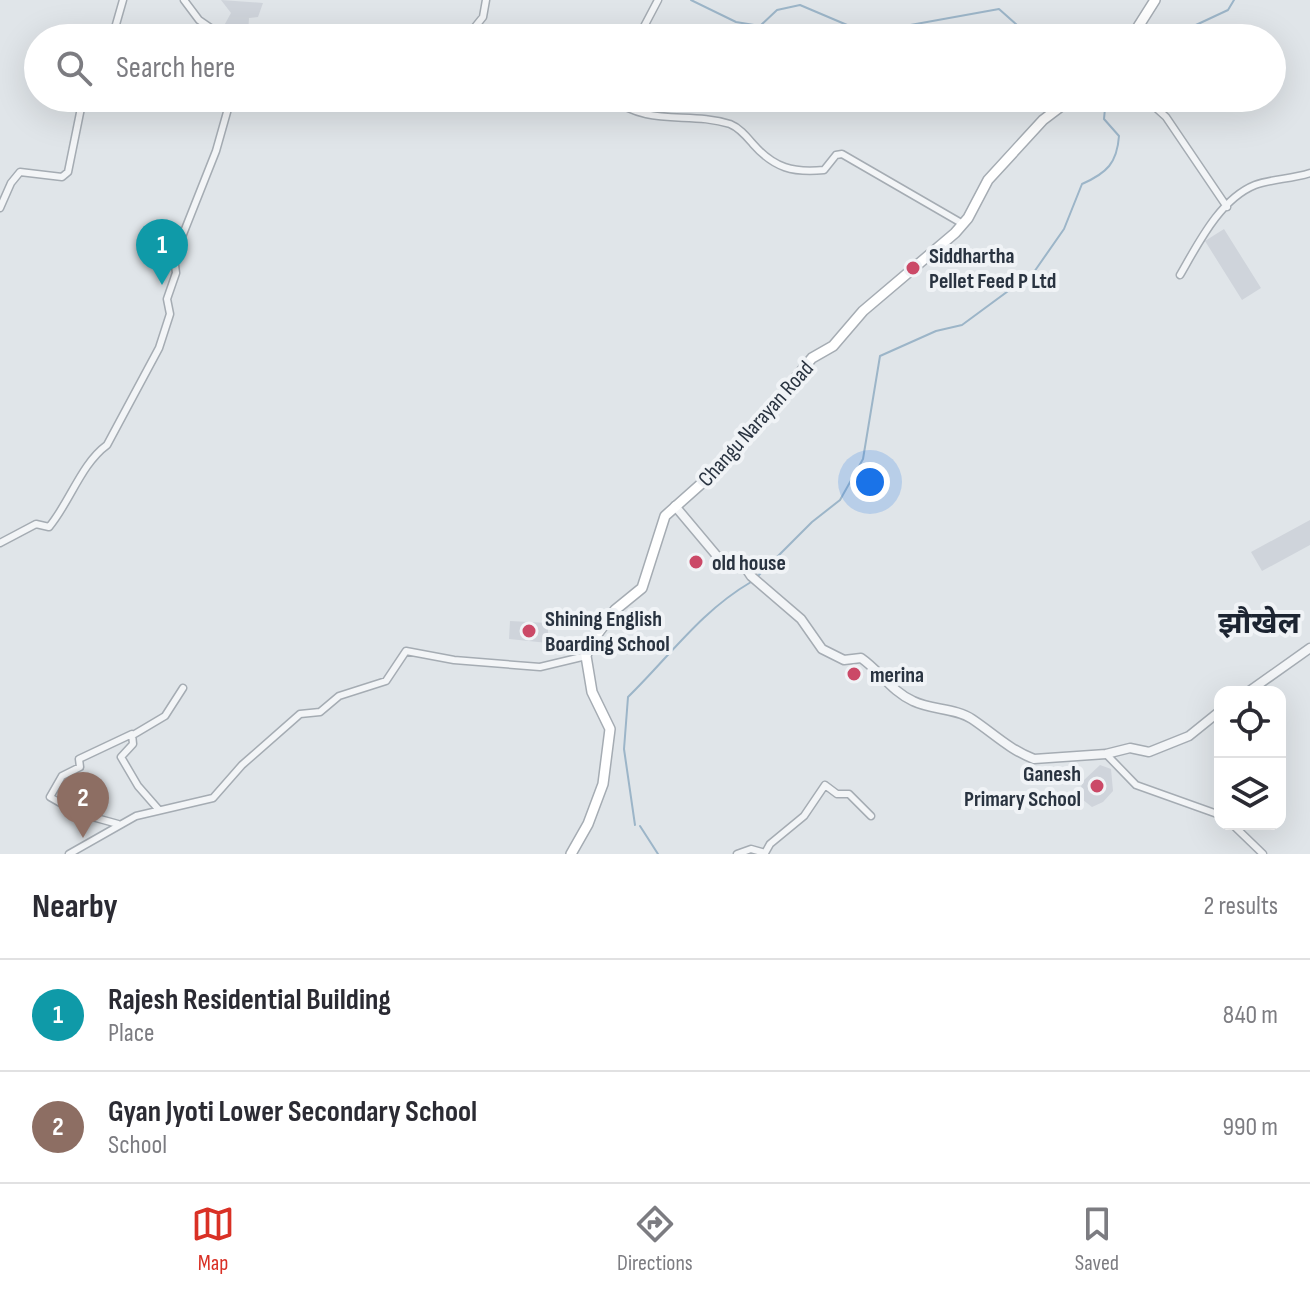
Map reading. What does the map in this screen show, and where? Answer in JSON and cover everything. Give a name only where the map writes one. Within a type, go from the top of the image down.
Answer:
[{"type":"main road","points":[[1140,24],[1155,0]]},
{"type":"main road","name":"Changu Narayan Road","points":[[586,656],[590,644],[615,610],[642,588],[654,558],[659,528],[675,506],[729,459],[812,358],[833,346],[863,311],[963,224],[988,180],[1054,112]]},
{"type":"main road","points":[[571,854],[588,824],[603,784],[610,729],[592,692],[586,656]]},
{"type":"street","points":[[116,24],[123,0]]},
{"type":"street","points":[[184,0],[205,24]]},
{"type":"street","points":[[477,24],[483,17],[486,0]]},
{"type":"street","points":[[645,24],[658,0]]},
{"type":"street","points":[[0,208],[20,172],[62,177],[68,172],[80,112]]},
{"type":"street","points":[[0,543],[36,524],[49,527],[61,514],[93,455],[107,445],[159,348],[170,314],[167,299],[176,273],[174,257],[216,151],[227,112]]},
{"type":"street","points":[[634,112],[649,117],[730,124],[782,169],[791,171],[824,170],[836,155],[842,154],[963,224]]},
{"type":"street","points":[[1160,112],[1227,207]]},
{"type":"street","points":[[1180,275],[1209,226],[1227,207],[1256,185],[1310,173]]},
{"type":"street","points":[[675,506],[717,556],[743,564],[751,576],[801,619],[822,649],[844,660],[861,658],[877,670],[887,684],[911,701],[970,717],[999,742],[1034,759],[1106,754],[1130,748],[1149,752],[1189,736],[1214,716]]},
{"type":"street","points":[[1256,686],[1310,648]]},
{"type":"street","points":[[69,854],[119,824],[159,810],[213,798],[242,765],[300,714],[320,712],[339,696],[386,681],[406,651],[454,660],[540,667],[586,656]]},
{"type":"street","points":[[119,824],[78,813],[50,797],[62,776],[80,767],[79,759],[133,735],[165,716],[183,688]]},
{"type":"street","points":[[133,735],[133,744],[121,757],[159,810]]},
{"type":"street","points":[[1106,754],[1136,785],[1214,813]]},
{"type":"street","points":[[737,854],[751,849],[765,853],[770,844],[804,816],[825,785],[837,794],[849,794],[871,816]]},
{"type":"street","points":[[1238,830],[1263,854]]},
{"type":"shaded area","points":[[221,0],[263,3],[258,17],[249,18],[249,24],[225,24],[231,13]]},
{"type":"shaded area","points":[[1224,229],[1261,288],[1242,300],[1205,241]]},
{"type":"shaded area","points":[[1310,520],[1310,545],[1262,571],[1251,552]]},
{"type":"shaded area","name":"Shining English Boarding School","points":[[510,621],[548,623],[548,643],[509,639]]},
{"type":"shaded area","name":"Ganesh Primary School","points":[[1100,765],[1111,769],[1113,791],[1103,802],[1092,807],[1078,796],[1083,781]]},
{"type":"waterway","points":[[691,0],[736,22],[748,24]]},
{"type":"waterway","points":[[1198,24],[1228,10],[1234,0]]},
{"type":"waterway","points":[[762,24],[777,10],[800,5],[845,24]]},
{"type":"waterway","points":[[916,24],[999,9],[1016,24]]},
{"type":"waterway","points":[[756,578],[812,522],[840,500],[863,459],[880,356],[936,331],[962,325],[1034,272],[1064,229],[1082,184],[1098,176],[1113,160],[1119,136],[1104,119],[1105,112]]},
{"type":"waterway","points":[[635,825],[624,749],[628,697],[701,621],[751,582]]},
{"type":"waterway","points":[[640,826],[658,854]]},
{"type":"place","name":"Siddhartha Pellet Feed P Ltd","points":[[913,268]]},
{"type":"place","name":"Rajesh Residential Building","points":[[162,285]]},
{"type":"place","name":"old house","points":[[696,562]]},
{"type":"place","name":"Shining English Boarding School","points":[[529,631]]},
{"type":"place","name":"merina","points":[[854,674]]},
{"type":"place","name":"Ganesh Primary School","points":[[1097,786]]},
{"type":"place","name":"Gyan Jyoti Lower Secondary School","points":[[83,838]]},
{"type":"district","name":"झौखेल","points":[[1259,623]]}]
